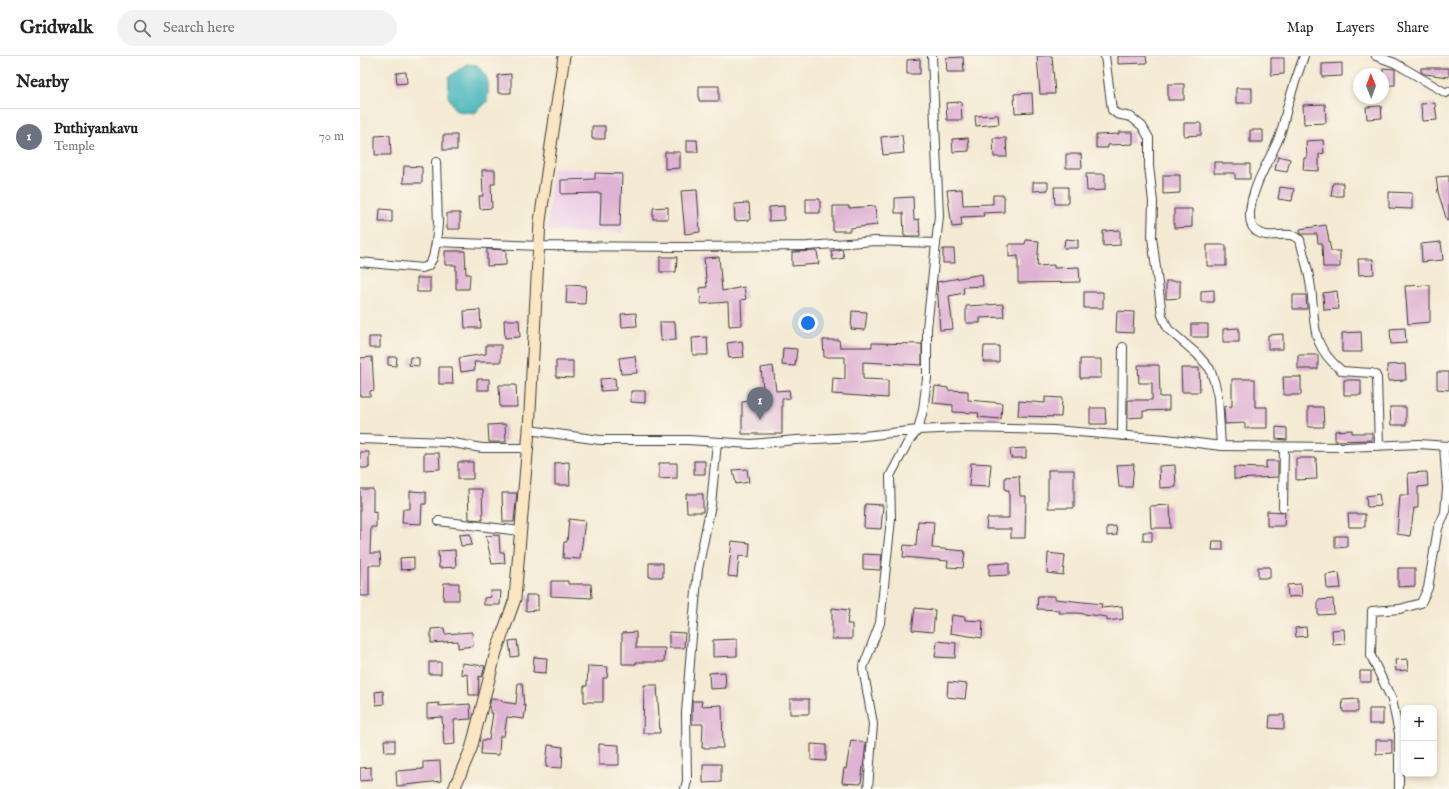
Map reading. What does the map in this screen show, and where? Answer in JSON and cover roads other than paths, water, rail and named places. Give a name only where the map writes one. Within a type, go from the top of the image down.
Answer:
[{"type":"main road","points":[[454,789],[471,748],[496,652],[515,599],[529,430],[540,221],[564,56]]},
{"type":"street","points":[[868,789],[873,724],[863,668],[880,623],[891,518],[890,476],[908,442],[918,430],[923,410],[927,378],[927,328],[939,216],[932,56]]},
{"type":"street","points":[[1104,56],[1112,110],[1117,114],[1131,117],[1142,126],[1149,138],[1149,166],[1153,202],[1152,237],[1162,315],[1168,329],[1197,354],[1210,369],[1218,397],[1221,446]]},
{"type":"street","points":[[1304,56],[1293,87],[1281,133],[1254,190],[1251,225],[1255,231],[1261,234],[1269,236],[1289,235],[1297,237],[1300,240],[1311,288],[1315,334],[1324,354],[1342,371],[1371,373],[1375,374],[1377,378],[1379,446]]},
{"type":"street","points":[[1376,56],[1395,64],[1448,93]]},
{"type":"street","points":[[360,262],[422,268],[428,266],[434,258],[438,224],[436,162]]},
{"type":"street","points":[[436,242],[539,246],[770,246],[875,241],[936,243]]},
{"type":"street","points":[[1122,436],[1123,347]]},
{"type":"street","points":[[529,430],[600,440],[688,440],[751,444],[855,437],[918,430],[961,428],[1053,430],[1166,438],[1221,446],[1379,446],[1419,444],[1447,446],[1447,488],[1445,513],[1438,528],[1428,588],[1422,603],[1400,609],[1372,611],[1371,656],[1392,700],[1399,733],[1399,789]]},
{"type":"street","points":[[360,439],[447,442],[482,448],[527,448]]},
{"type":"street","points":[[685,789],[687,781],[686,713],[697,576],[711,505],[717,442]]},
{"type":"street","points":[[1283,507],[1284,446]]},
{"type":"street","points":[[439,521],[520,531]]},
{"type":"water","points":[[466,64],[477,65],[485,74],[488,82],[487,102],[475,113],[456,111],[448,96],[449,77]]},
{"type":"place","name":"Puthiyankavu","points":[[760,420]]}]
